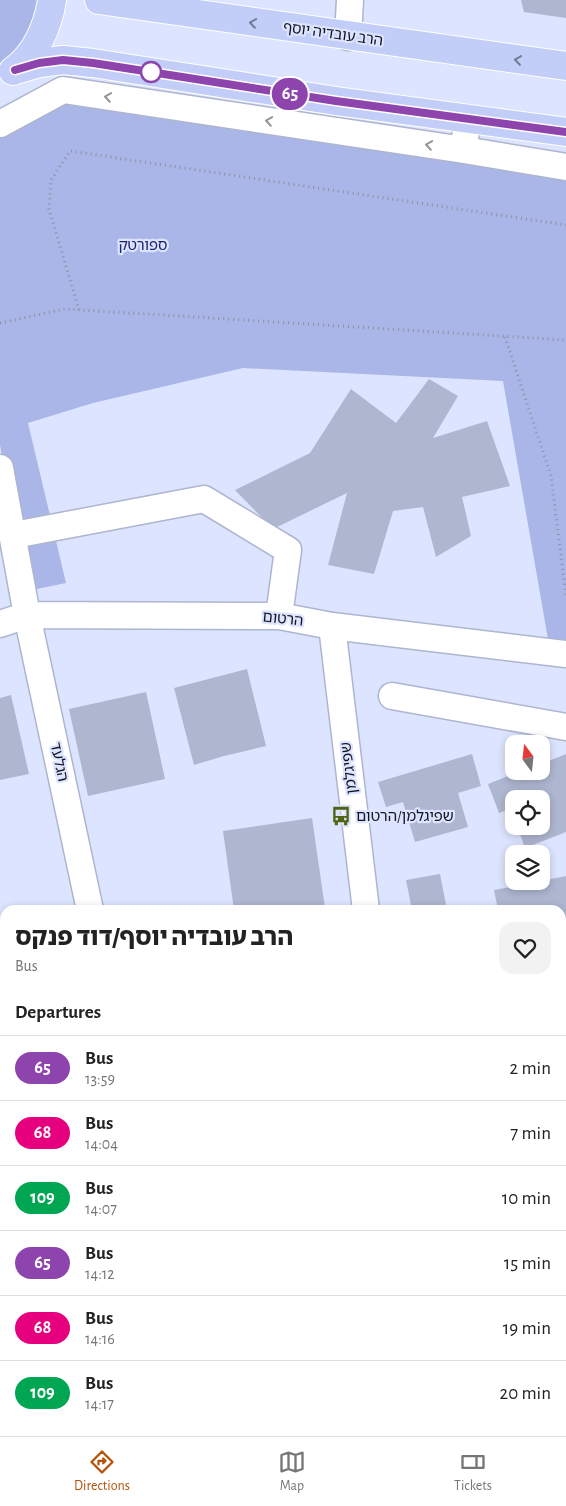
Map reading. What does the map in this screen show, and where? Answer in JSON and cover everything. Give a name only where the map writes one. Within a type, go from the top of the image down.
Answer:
[{"type":"main road","points":[[7,76],[29,56],[38,42],[46,26],[52,0]]},
{"type":"main road","name":"הרב עובדיה יוסף","points":[[100,0],[566,66]]},
{"type":"main road","points":[[7,76],[39,63],[63,60],[93,63],[336,101],[566,132]]},
{"type":"street","points":[[348,36],[350,0]]},
{"type":"street","points":[[0,124],[63,90],[566,167]]},
{"type":"street","points":[[464,150],[467,119]]},
{"type":"street","name":"הגלעד","points":[[0,468],[14,535],[27,615],[89,905]]},
{"type":"street","points":[[14,535],[204,498],[288,550],[279,616]]},
{"type":"street","name":"הרטום","points":[[0,624],[27,615],[279,616],[332,626],[566,654]]},
{"type":"street","name":"שפיגלמן","points":[[332,626],[365,905]]},
{"type":"street","points":[[392,696],[565,722]]},
{"type":"path","points":[[79,310],[49,209],[51,180],[70,151],[566,225]]},
{"type":"path","points":[[0,323],[65,309],[566,340]]},
{"type":"path","points":[[504,337],[551,476],[566,595]]},
{"type":"green space","points":[[0,0],[39,0],[28,37],[0,68]]},
{"type":"green space","name":"ספורטק","points":[[49,89],[566,155],[566,643],[548,639],[503,381],[243,368],[93,403],[28,423],[66,583],[27,591],[0,445],[0,112]]},
{"type":"building","points":[[521,0],[566,0],[566,18],[524,12]]},
{"type":"building","points":[[429,379],[458,396],[433,438],[487,421],[510,486],[462,497],[471,536],[436,557],[423,507],[393,511],[374,574],[328,565],[347,493],[273,529],[235,490],[310,453],[351,389],[396,423]]},
{"type":"building","points":[[247,669],[266,746],[194,765],[174,688]]},
{"type":"building","points":[[146,692],[165,779],[88,796],[69,709]]},
{"type":"building","points":[[11,695],[29,774],[0,780],[0,698]]},
{"type":"building","points":[[472,754],[481,786],[458,793],[468,827],[415,842],[403,802],[386,807],[378,782]]},
{"type":"building","points":[[566,754],[566,832],[533,845],[524,845],[520,835],[550,835],[550,790],[505,790],[505,811],[499,813],[488,784],[505,777],[505,780],[550,780],[550,760]]},
{"type":"building","points":[[312,818],[325,905],[233,905],[223,831]]},
{"type":"building","points":[[440,874],[446,905],[411,905],[406,880]]},
{"type":"building","points":[[566,876],[566,905],[497,905],[494,890],[505,888],[505,890],[550,890],[550,879]]},
{"type":"bus line","name":"65","points":[[15,70],[39,63],[63,60],[93,63],[336,101],[566,132]]},
{"type":"place","name":"שפיגלמן/הרטום","points":[[341,816]]}]
